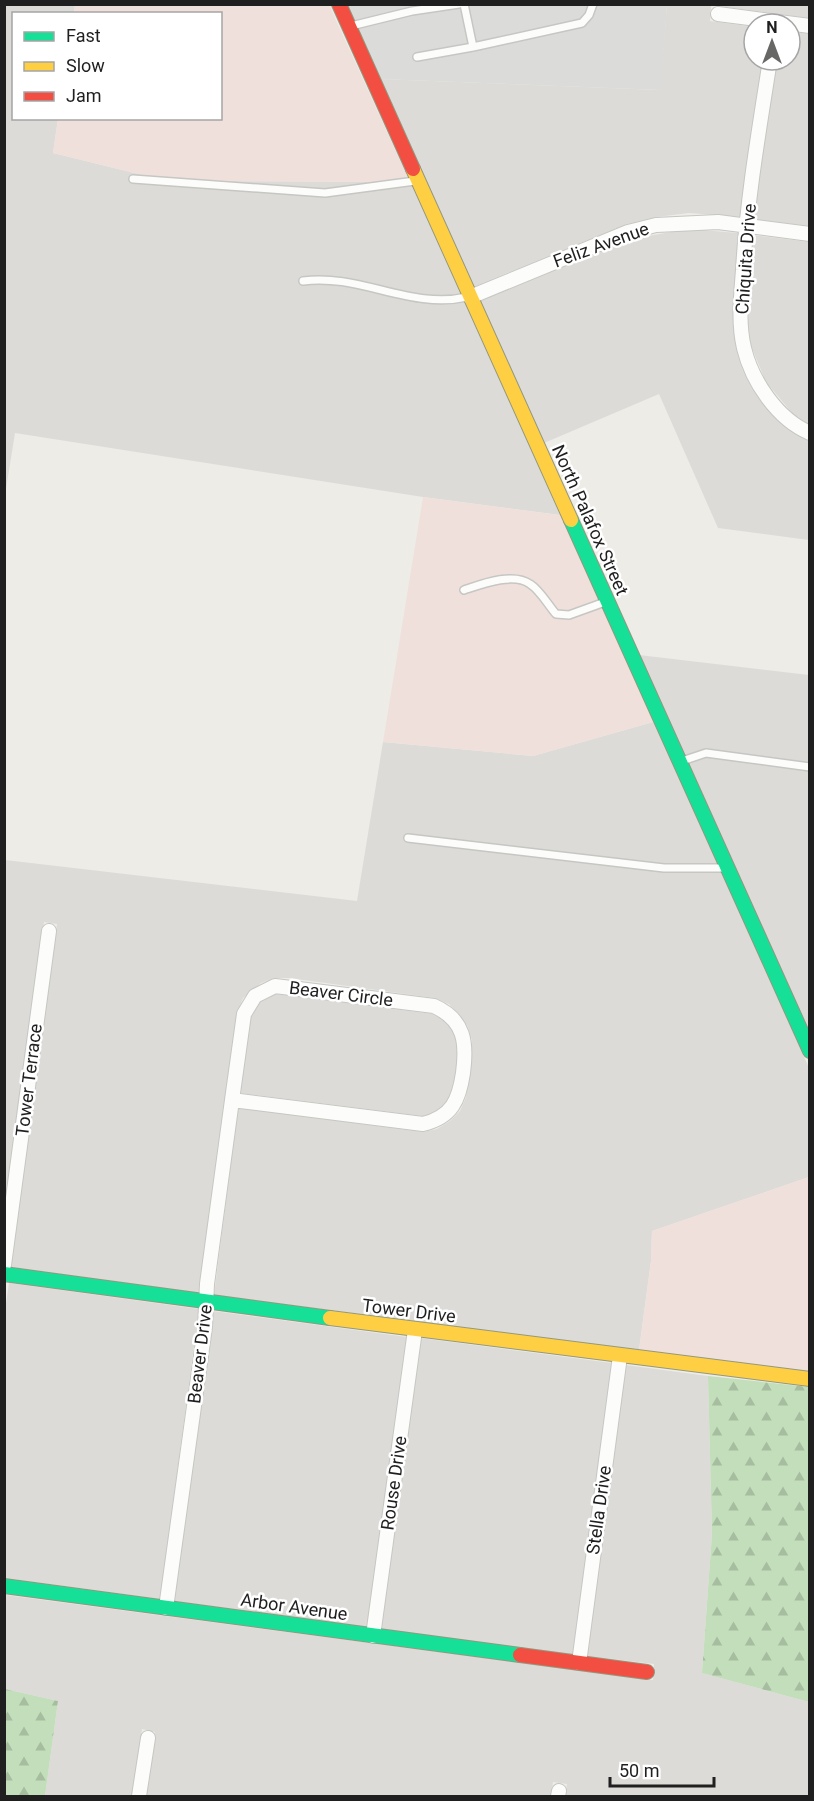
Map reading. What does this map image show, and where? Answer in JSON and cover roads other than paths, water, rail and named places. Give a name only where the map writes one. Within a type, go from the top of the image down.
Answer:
[{"type":"street","name":"North Palafox Street","points":[[339,4],[810,1051]]},
{"type":"street","points":[[718,14],[742,18]]},
{"type":"street","name":"Chiquita Drive","points":[[768,72],[745,226],[741,304],[744,348],[756,378],[773,404],[789,420],[810,433]]},
{"type":"street","name":"Feliz Avenue","points":[[470,297],[628,232],[689,221],[810,234]]},
{"type":"street","name":"Tower Terrace","points":[[4,1265],[49,931]]},
{"type":"street","name":"Beaver Circle","points":[[275,986],[434,1006],[455,1019],[465,1042],[459,1096],[446,1115],[429,1123],[232,1100],[244,1014],[255,996],[275,986]]},
{"type":"street","name":"Beaver Drive","points":[[166,1608],[232,1100]]},
{"type":"street","name":"Tower Drive","points":[[4,1274],[414,1330],[810,1379]]},
{"type":"street","name":"Rouse Drive","points":[[373,1636],[414,1330]]},
{"type":"street","name":"Stella Drive","points":[[579,1663],[620,1356]]},
{"type":"street","name":"Arbor Avenue","points":[[4,1586],[647,1672]]},
{"type":"street","points":[[139,1797],[148,1738]]},
{"type":"lane","points":[[349,27],[426,7],[459,4]]},
{"type":"lane","points":[[464,4],[473,47]]},
{"type":"lane","points":[[417,57],[582,23],[589,15],[593,4]]},
{"type":"lane","points":[[133,179],[325,193],[417,180]]},
{"type":"lane","points":[[303,281],[340,280],[439,302],[470,297]]},
{"type":"lane","points":[[464,590],[487,582],[512,579],[530,583],[556,614],[569,615],[607,601]]},
{"type":"lane","points":[[680,762],[706,753],[810,766]]},
{"type":"lane","points":[[408,837],[664,868],[727,868]]}]
